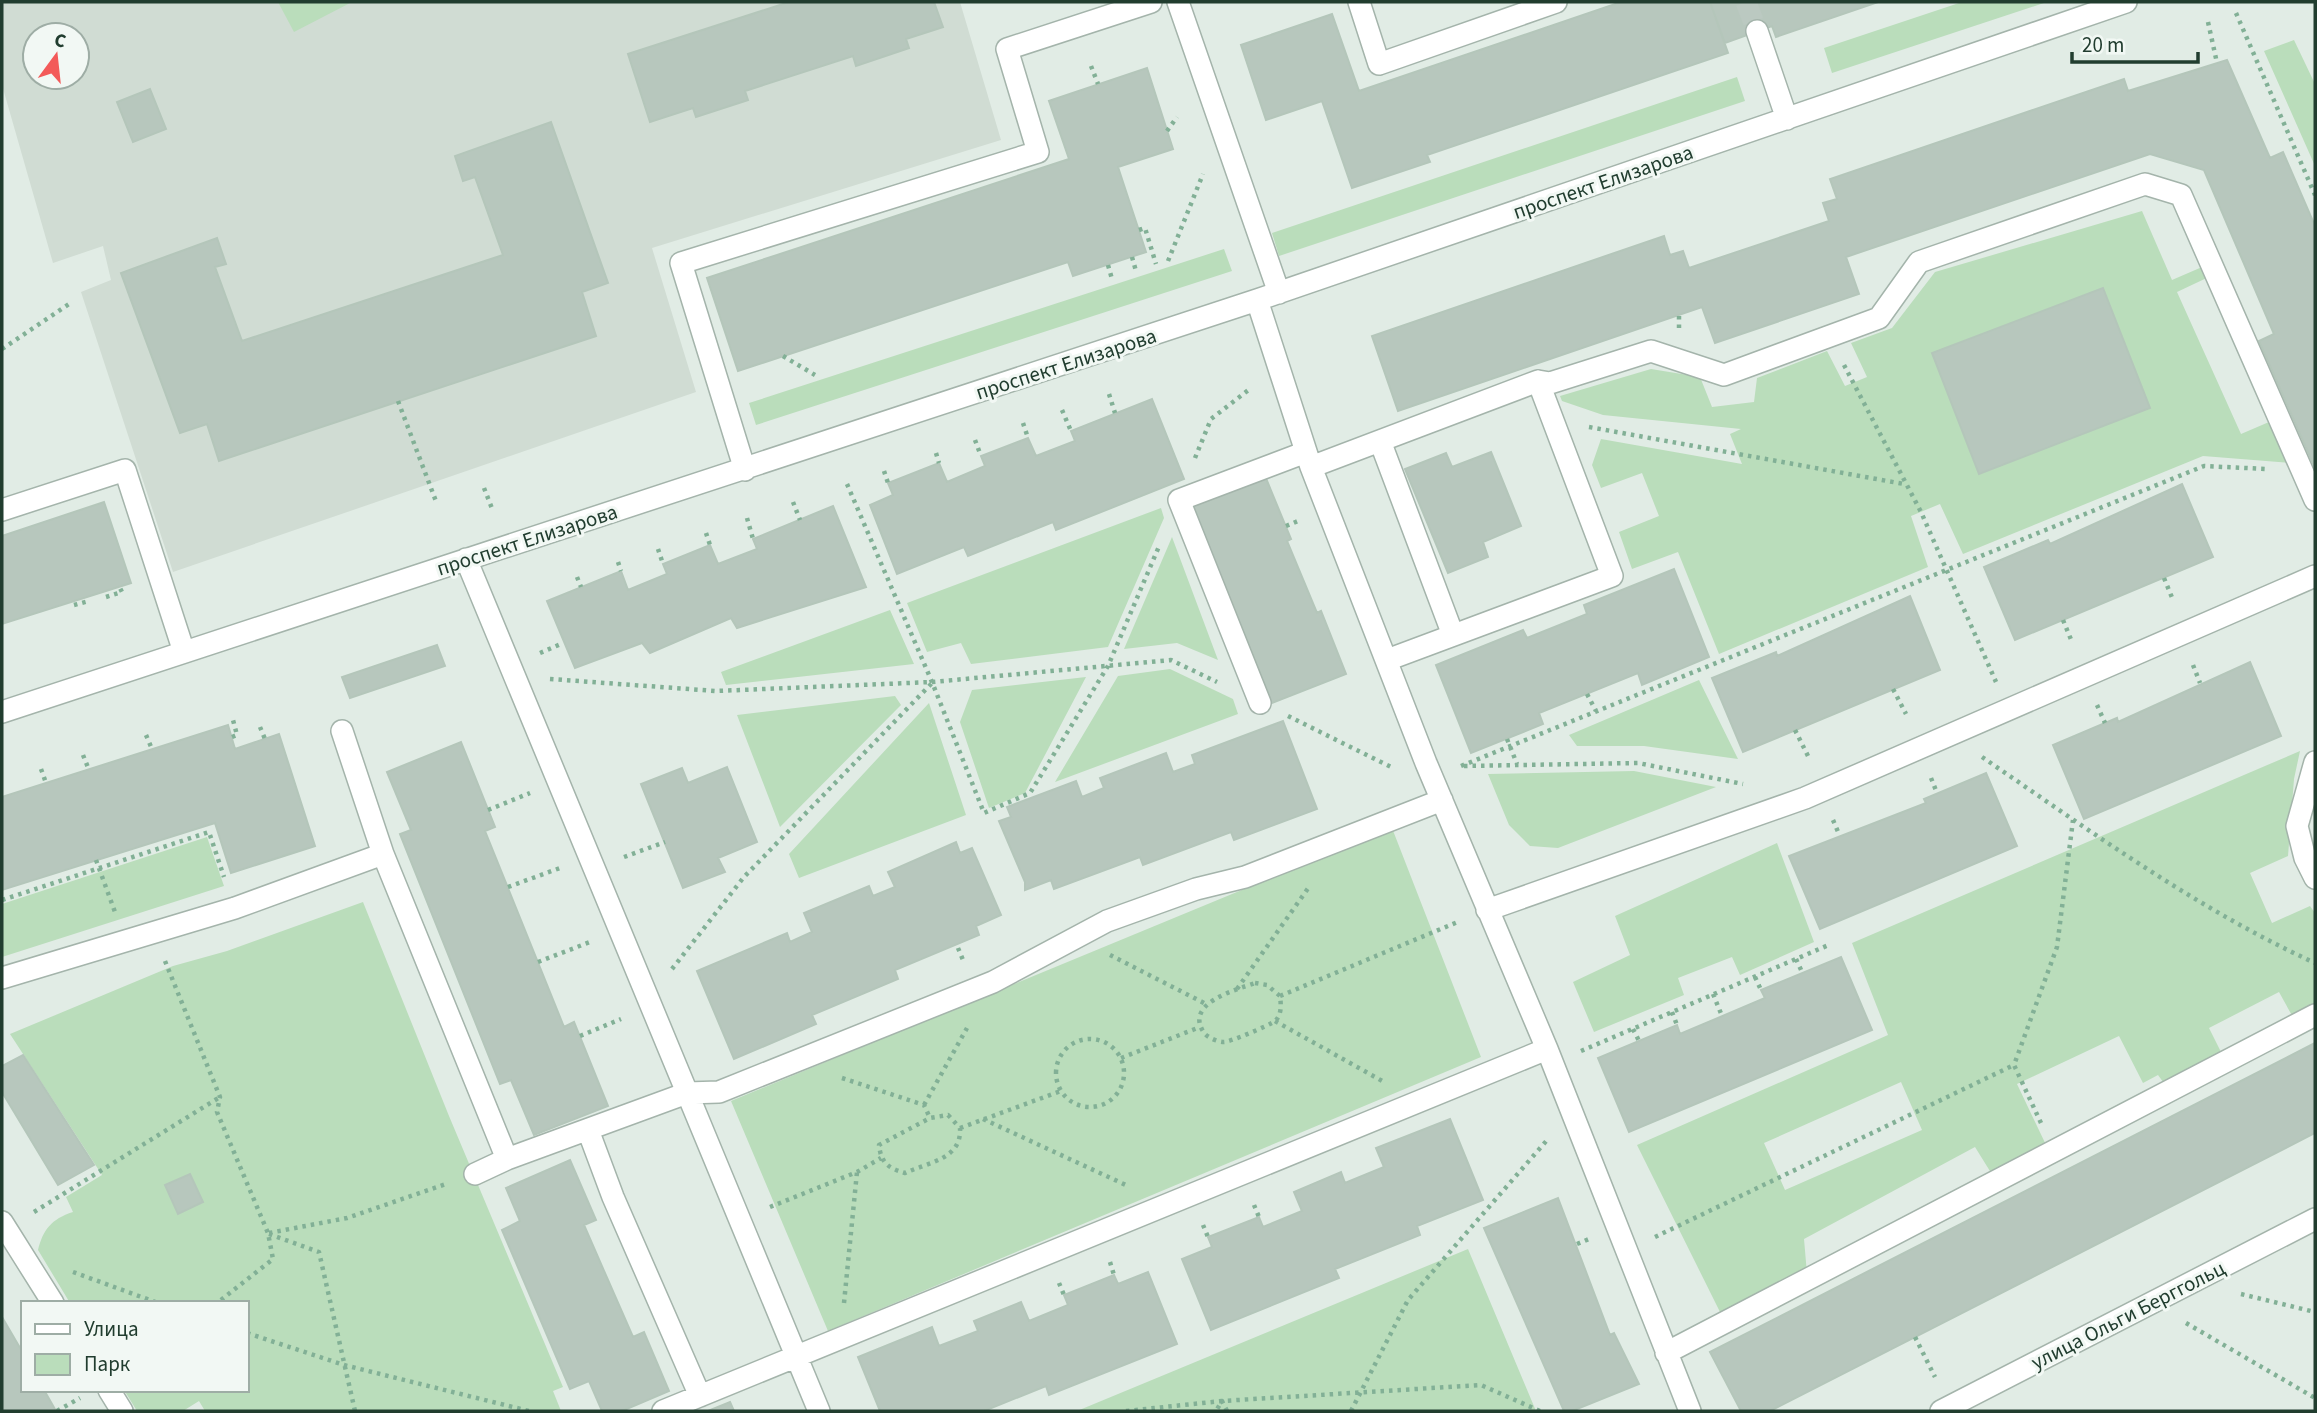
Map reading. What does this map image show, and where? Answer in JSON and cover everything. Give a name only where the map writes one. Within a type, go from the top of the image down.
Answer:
[{"type":"street","points":[[745,470],[681,263],[1038,152],[1007,49],[1151,2]]},
{"type":"street","points":[[1178,2],[1279,293]]},
{"type":"street","points":[[1359,2],[1378,64],[1556,2]]},
{"type":"street","name":"проспект Елизарова","points":[[2,712],[1279,293],[2126,2]]},
{"type":"street","points":[[1757,32],[1787,119]]},
{"type":"street","points":[[1260,703],[1179,500],[1380,441],[1538,381],[1550,383],[1651,351],[1724,375],[1879,318],[1919,262],[2146,184],[2181,195],[2315,500]]},
{"type":"street","points":[[1257,300],[1308,460],[1442,800],[1549,1056],[1624,1252],[1690,1411]]},
{"type":"street","points":[[1387,660],[1612,576],[1538,381]]},
{"type":"street","points":[[1380,441],[1453,635]]},
{"type":"street","points":[[2,510],[125,470],[184,652]]},
{"type":"street","points":[[466,559],[819,1411]]},
{"type":"street","points":[[1488,910],[1805,797],[2315,576]]},
{"type":"street","points":[[342,731],[383,854],[507,1159]]},
{"type":"street","points":[[2315,762],[2297,826],[2305,858],[2315,878]]},
{"type":"street","points":[[475,1174],[507,1159],[687,1093],[719,1092],[993,982],[1107,921],[1196,889],[1245,877],[1442,800]]},
{"type":"street","points":[[2,978],[235,908],[383,854]]},
{"type":"street","points":[[1667,1353],[2315,1015]]},
{"type":"street","points":[[663,1411],[1419,1101],[1549,1056]]},
{"type":"street","points":[[588,1130],[613,1197],[700,1396]]},
{"type":"street","name":"улица Ольги Берггольц","points":[[1941,1411],[2315,1219]]},
{"type":"street","points":[[4,1225],[52,1301]]},
{"type":"street","points":[[110,1392],[122,1411]]},
{"type":"path","points":[[2236,13],[2315,195]]},
{"type":"path","points":[[2208,22],[2217,63]]},
{"type":"path","points":[[1091,66],[1098,85]]},
{"type":"path","points":[[1167,131],[1177,117]]},
{"type":"path","points":[[1168,261],[1209,161]]},
{"type":"path","points":[[1139,230],[1145,228],[1157,264]]},
{"type":"path","points":[[1132,257],[1136,271]]},
{"type":"path","points":[[1108,265],[1112,279]]},
{"type":"path","points":[[2,349],[69,304]]},
{"type":"path","points":[[783,356],[815,375]]},
{"type":"path","points":[[847,484],[932,682],[984,813],[1030,793],[1108,666],[1211,419],[1279,366]]},
{"type":"path","points":[[1851,383],[1905,484],[1993,677]]},
{"type":"path","points":[[1109,394],[1115,413]]},
{"type":"path","points":[[398,401],[437,504]]},
{"type":"path","points":[[1062,410],[1071,431]]},
{"type":"path","points":[[1023,423],[1028,438]]},
{"type":"path","points":[[1622,433],[1905,484]]},
{"type":"path","points":[[975,440],[981,456]]},
{"type":"path","points":[[936,453],[939,463]]},
{"type":"path","points":[[1742,784],[1639,763],[1459,767],[2204,466],[2269,470]]},
{"type":"path","points":[[884,471],[888,483]]},
{"type":"path","points":[[484,488],[493,511]]},
{"type":"path","points":[[793,502],[800,520]]},
{"type":"path","points":[[747,518],[753,539]]},
{"type":"path","points":[[706,533],[710,545]]},
{"type":"path","points":[[658,549],[663,564]]},
{"type":"path","points":[[618,562],[621,571]]},
{"type":"path","points":[[577,577],[581,587]]},
{"type":"path","points":[[2164,578],[2173,600]]},
{"type":"path","points":[[106,597],[122,592],[120,586]]},
{"type":"path","points":[[74,605],[89,601]]},
{"type":"path","points":[[2063,620],[2072,642]]},
{"type":"path","points":[[539,653],[563,643]]},
{"type":"path","points":[[2190,658],[2200,683]]},
{"type":"path","points":[[520,692],[555,677],[716,691],[932,682],[1171,660],[1398,770]]},
{"type":"path","points":[[1676,671],[1679,678]]},
{"type":"path","points":[[669,972],[744,877],[932,682]]},
{"type":"path","points":[[1893,689],[1906,714]]},
{"type":"path","points":[[1587,694],[1596,712]]},
{"type":"path","points":[[2095,699],[2105,723]]},
{"type":"path","points":[[232,737],[237,735],[233,720]]},
{"type":"path","points":[[260,727],[265,739]]},
{"type":"path","points":[[1795,730],[1808,756]]},
{"type":"path","points":[[146,735],[152,750]]},
{"type":"path","points":[[1949,735],[2073,820],[2257,936],[2315,962]]},
{"type":"path","points":[[1507,738],[1517,764]]},
{"type":"path","points":[[83,755],[89,770]]},
{"type":"path","points":[[41,769],[46,783]]},
{"type":"path","points":[[1928,770],[1937,793]]},
{"type":"path","points":[[488,810],[536,790]]},
{"type":"path","points":[[1624,1252],[2014,1065],[2057,947],[2073,820]]},
{"type":"path","points":[[2,901],[209,832],[235,908]]},
{"type":"path","points":[[623,858],[665,842]]},
{"type":"path","points":[[96,860],[125,941]]},
{"type":"path","points":[[508,887],[566,866]]},
{"type":"path","points":[[1237,989],[1314,881]]},
{"type":"path","points":[[1280,996],[1488,910]]},
{"type":"path","points":[[154,933],[220,1097],[217,1112],[268,1233],[273,1259],[220,1301]]},
{"type":"path","points":[[1075,937],[1206,1004]]},
{"type":"path","points":[[538,962],[597,939]]},
{"type":"path","points":[[1549,1056],[1633,1028],[1831,944]]},
{"type":"path","points":[[1796,959],[1802,972]]},
{"type":"path","points":[[1755,977],[1761,990]]},
{"type":"path","points":[[923,1105],[993,982]]},
{"type":"path","points":[[1255,983],[1267,985],[1280,996],[1281,1011],[1275,1021],[1225,1042],[1209,1038],[1200,1027],[1200,1012],[1206,1004],[1237,989],[1255,983]]},
{"type":"path","points":[[1713,994],[1722,1016]]},
{"type":"path","points":[[1672,1012],[1676,1025]]},
{"type":"path","points":[[580,1036],[628,1016]]},
{"type":"path","points":[[1275,1021],[1419,1101]]},
{"type":"path","points":[[1121,1058],[1200,1027]]},
{"type":"path","points":[[1633,1028],[1639,1041]]},
{"type":"path","points":[[1085,1039],[1107,1042],[1121,1058],[1124,1069],[1119,1091],[1101,1105],[1079,1105],[1061,1091],[1056,1069],[1065,1049],[1074,1042],[1085,1039]]},
{"type":"path","points":[[2014,1065],[2053,1150]]},
{"type":"path","points":[[829,1074],[923,1105],[930,1118]]},
{"type":"path","points":[[960,1128],[1061,1091]]},
{"type":"path","points":[[4,1225],[220,1097]]},
{"type":"path","points":[[1351,1411],[1408,1300],[1571,1112]]},
{"type":"path","points":[[948,1115],[960,1128],[961,1141],[955,1152],[905,1173],[889,1168],[881,1158],[880,1145],[930,1118],[948,1115]]},
{"type":"path","points":[[983,1119],[1167,1204]]},
{"type":"path","points":[[768,1208],[857,1172],[881,1158]]},
{"type":"path","points":[[840,1340],[857,1172]]},
{"type":"path","points":[[268,1233],[347,1218],[475,1174]]},
{"type":"path","points":[[268,1233],[319,1252],[355,1411]]},
{"type":"path","points":[[32,1269],[45,1262],[152,1301]]},
{"type":"path","points":[[2233,1293],[2315,1312]]},
{"type":"path","points":[[2178,1319],[2235,1349],[2315,1398]]},
{"type":"path","points":[[248,1333],[344,1365],[530,1411]]},
{"type":"path","points":[[1915,1337],[1938,1383]]},
{"type":"path","points":[[1126,1411],[1222,1401],[1481,1385],[1540,1411]]},
{"type":"path","points":[[57,1411],[81,1397]]},
{"type":"path","points":[[1216,1411],[1222,1401]]},
{"type":"path","points":[[1222,1401],[1227,1411]]},
{"type":"shaded area","points":[[2,2],[960,2],[1001,140],[652,248],[696,392],[173,572],[81,292],[111,280],[103,246],[53,263],[2,85]]},
{"type":"green space","points":[[278,2],[352,2],[294,32]]},
{"type":"green space","points":[[1962,2],[2047,2],[1832,73],[1824,48]]},
{"type":"green space","points":[[2294,40],[2315,84],[2315,166],[2264,51]]},
{"type":"green space","points":[[1737,77],[1745,101],[1279,256],[1272,233]]},
{"type":"green space","points":[[2142,211],[2172,280],[2209,264],[2213,275],[2177,292],[2241,434],[2276,419],[2291,463],[2203,456],[1963,554],[1940,504],[1911,516],[1928,567],[1719,654],[1678,552],[1632,569],[1619,532],[1659,516],[1642,473],[1601,488],[1592,465],[1601,439],[1742,464],[1730,434],[1741,429],[1603,415],[1562,401],[1560,396],[1651,369],[1700,377],[1712,407],[1754,402],[1757,378],[1827,351],[1845,386],[1867,377],[1851,343],[1892,328],[1935,272]]},
{"type":"green space","points":[[1224,249],[1232,271],[756,425],[749,403]]},
{"type":"green space","points":[[1161,508],[1164,518],[1108,647],[971,664],[961,643],[927,652],[907,603]]},
{"type":"green space","points":[[1172,537],[1218,660],[1177,643],[1124,649]]},
{"type":"green space","points":[[890,610],[914,664],[726,685],[721,672]]},
{"type":"green space","points":[[1170,669],[1233,699],[1238,714],[1055,782],[1118,676]]},
{"type":"green space","points":[[1086,677],[1025,793],[989,808],[960,722],[972,690]]},
{"type":"green space","points":[[1699,680],[1738,759],[1644,746],[1577,746],[1569,735]]},
{"type":"green space","points":[[895,696],[901,705],[780,827],[737,715]]},
{"type":"green space","points":[[929,703],[966,815],[799,878],[789,854]]},
{"type":"green space","points":[[2300,751],[2294,779],[2288,856],[2250,873],[2272,923],[2310,906],[2315,913],[2315,1010],[2295,1021],[2279,992],[2209,1028],[2224,1058],[2166,1086],[2158,1075],[2143,1083],[2119,1036],[2017,1084],[2047,1147],[1993,1176],[1975,1147],[1804,1239],[1807,1274],[1721,1314],[1637,1145],[1888,1035],[1852,943]],"holes":[[[1901,1082],[1922,1130],[1785,1190],[1764,1143]]]},
{"type":"green space","points":[[1634,771],[1716,787],[1558,848],[1530,846],[1509,825],[1488,774]]},
{"type":"green space","points":[[1392,828],[1481,1057],[828,1331],[731,1101]]},
{"type":"green space","points":[[207,837],[224,886],[2,957],[2,904]]},
{"type":"green space","points":[[1777,843],[1814,942],[1740,975],[1732,957],[1678,978],[1684,995],[1594,1032],[1573,982],[1630,955],[1615,916]]},
{"type":"green space","points":[[363,902],[563,1387],[553,1391],[561,1411],[205,1411],[199,1401],[183,1411],[137,1411],[125,1392],[248,1392],[248,1301],[69,1301],[38,1250],[49,1226],[73,1212],[66,1197],[102,1175],[10,1034],[173,966],[227,951]],"holes":[[[190,1174],[203,1202],[178,1213],[165,1185]]]},
{"type":"green space","points":[[1468,1249],[1536,1411],[1077,1411]]},
{"type":"building","points":[[789,2],[934,2],[943,27],[906,39],[909,48],[856,66],[853,56],[745,91],[748,100],[696,117],[693,108],[650,122],[628,54]]},
{"type":"building","points":[[1621,2],[1710,2],[1728,53],[1427,155],[1430,162],[1352,188],[1322,101],[1266,120],[1241,45],[1332,14],[1359,91]]},
{"type":"building","points":[[1710,2],[1878,2],[1776,37],[1772,26],[1725,43]]},
{"type":"building","points":[[2227,60],[2270,158],[2283,152],[2315,226],[2315,468],[2259,341],[2274,334],[2204,170],[2150,154],[1846,257],[1859,294],[1715,343],[1702,307],[1398,411],[1372,336],[1664,236],[1670,255],[1683,251],[1689,268],[1829,221],[1823,203],[1837,199],[1830,179],[2124,79],[2128,91]]},
{"type":"building","points":[[1147,68],[1173,149],[1118,167],[1146,252],[1073,276],[1068,262],[738,371],[707,278],[1069,159],[1049,101]]},
{"type":"building","points":[[150,89],[166,129],[133,142],[117,102]]},
{"type":"building","points":[[551,122],[608,283],[582,292],[596,336],[219,461],[207,424],[180,433],[121,273],[217,238],[226,264],[215,267],[242,341],[503,255],[475,177],[463,181],[455,156]]},
{"type":"building","points":[[2103,288],[2150,408],[1979,474],[1932,353]]},
{"type":"building","points":[[1152,399],[1184,479],[1056,530],[1053,522],[968,556],[964,547],[897,574],[870,505],[893,495],[888,483],[939,463],[947,482],[985,466],[981,456],[1028,438],[1036,456],[1075,441],[1071,431]]},
{"type":"building","points":[[1491,452],[1521,526],[1483,542],[1488,557],[1448,573],[1405,469],[1446,453],[1452,467]]},
{"type":"building","points":[[1265,476],[1291,539],[1287,541],[1317,613],[1321,611],[1346,674],[1272,703],[1191,505]]},
{"type":"building","points":[[2182,484],[2213,557],[2015,640],[1984,567],[2048,540],[2050,544]]},
{"type":"building","points":[[104,502],[131,583],[2,624],[2,536]]},
{"type":"building","points":[[833,506],[866,587],[737,628],[731,618],[650,653],[642,643],[575,668],[547,601],[621,571],[628,590],[667,574],[663,564],[710,545],[718,564],[757,549],[753,539]]},
{"type":"building","points":[[1674,569],[1709,657],[1642,685],[1638,673],[1539,713],[1543,724],[1471,753],[1436,665],[1523,630],[1527,638],[1587,614],[1584,605]]},
{"type":"building","points":[[1910,596],[1940,670],[1743,752],[1712,678],[1776,652],[1777,656]]},
{"type":"building","points":[[437,645],[445,666],[350,698],[342,677]]},
{"type":"building","points":[[2250,662],[2281,736],[2084,819],[2053,745],[2117,718],[2118,722]]},
{"type":"building","points":[[1283,721],[1317,809],[1234,840],[1231,832],[1143,865],[1140,857],[1054,889],[1051,880],[1025,890],[1025,882],[999,821],[1011,817],[1007,807],[1076,781],[1082,797],[1104,788],[1100,778],[1166,753],[1173,772],[1195,764],[1192,755]]},
{"type":"building","points":[[228,725],[235,749],[279,734],[315,846],[231,873],[215,823],[2,890],[2,797]]},
{"type":"building","points":[[461,742],[495,827],[485,831],[564,1027],[574,1022],[608,1106],[534,1135],[511,1080],[500,1084],[400,834],[411,830],[387,772]]},
{"type":"building","points":[[727,767],[757,842],[718,858],[725,872],[683,888],[641,784],[682,768],[688,783]]},
{"type":"building","points":[[1986,773],[2017,846],[1820,929],[1789,856],[1926,803],[1924,799]]},
{"type":"building","points":[[956,842],[960,853],[972,848],[1001,915],[976,926],[979,935],[895,970],[898,979],[812,1015],[816,1024],[734,1059],[697,971],[787,933],[790,942],[812,932],[804,913],[869,886],[873,896],[895,887],[888,872]]},
{"type":"building","points":[[1841,957],[1872,1030],[1629,1132],[1598,1058],[1677,1025],[1680,1034],[1765,998],[1761,990]]},
{"type":"building","points":[[2315,1043],[2315,1133],[1770,1411],[1741,1411],[1710,1352]]},
{"type":"building","points":[[23,1055],[94,1165],[58,1185],[2,1092],[2,1066]]},
{"type":"building","points":[[1450,1119],[1483,1200],[1417,1226],[1420,1235],[1335,1269],[1339,1278],[1211,1330],[1182,1259],[1212,1247],[1208,1237],[1259,1217],[1263,1227],[1302,1211],[1294,1192],[1341,1172],[1345,1183],[1384,1167],[1376,1148]]},
{"type":"building","points":[[570,1160],[596,1220],[584,1225],[633,1337],[644,1332],[669,1391],[622,1411],[602,1411],[589,1381],[570,1389],[502,1230],[520,1221],[506,1188]]},
{"type":"building","points":[[190,1174],[203,1202],[178,1214],[165,1185]]},
{"type":"building","points":[[1558,1198],[1610,1335],[1614,1333],[1639,1384],[1572,1411],[1564,1411],[1484,1228]]},
{"type":"building","points":[[1148,1272],[1177,1344],[1049,1395],[1046,1386],[984,1411],[880,1411],[858,1357],[932,1327],[939,1346],[978,1331],[974,1321],[1021,1302],[1029,1321],[1068,1305],[1064,1295],[1114,1275],[1118,1284]]},
{"type":"building","points":[[2,1317],[21,1350],[21,1392],[45,1392],[56,1411],[2,1411]]},
{"type":"building","points":[[730,1402],[734,1411],[708,1411]]},
{"type":"tunnel","points":[[1746,2],[1757,31]]}]
